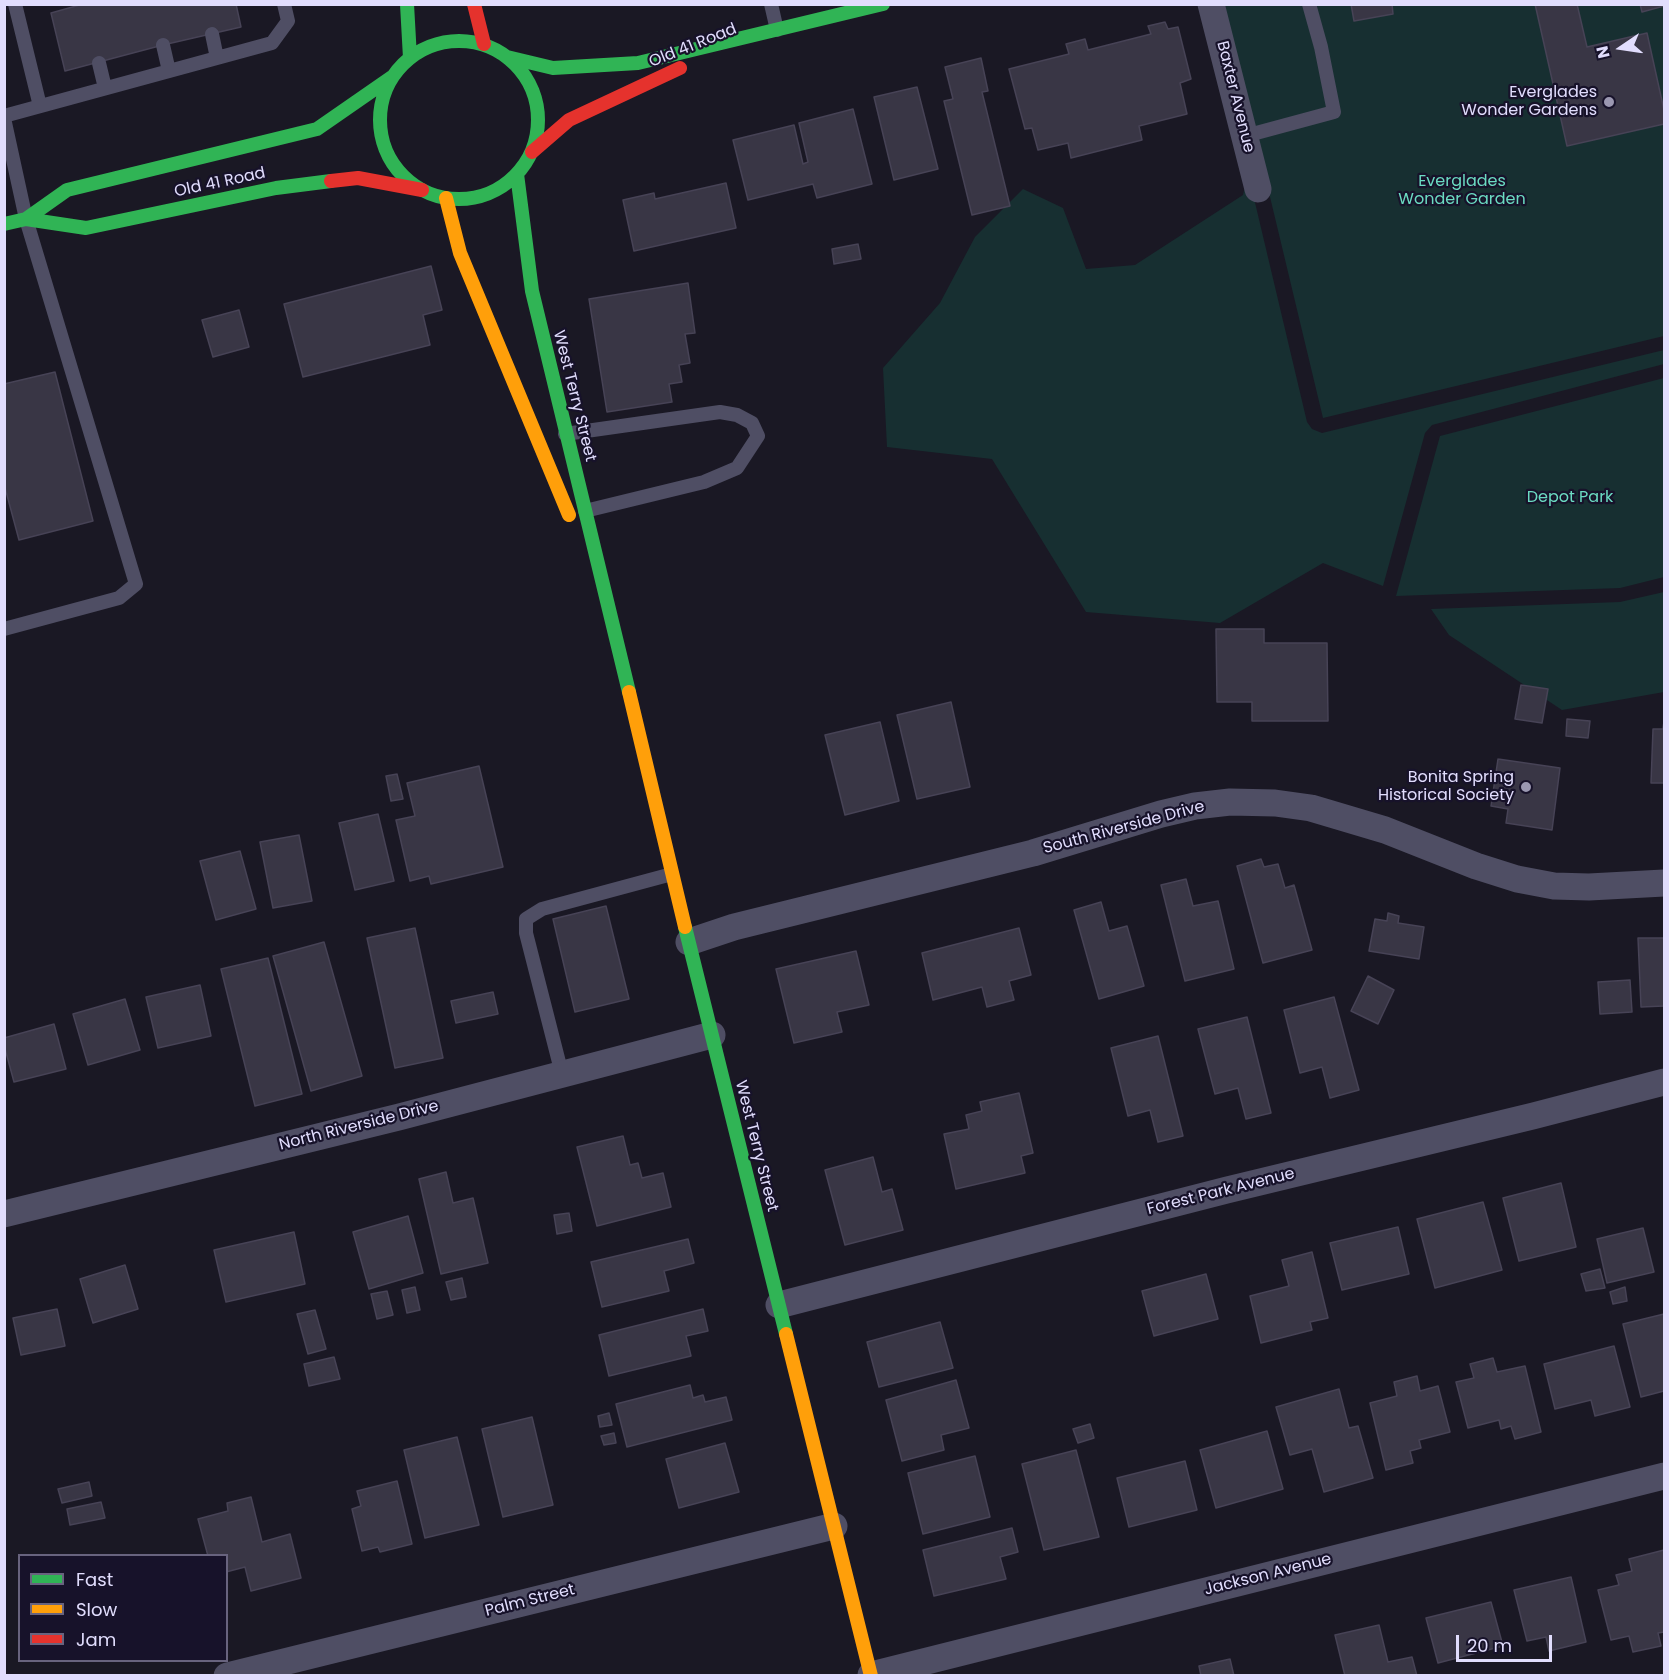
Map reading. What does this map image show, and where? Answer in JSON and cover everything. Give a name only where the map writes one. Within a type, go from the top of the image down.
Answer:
[{"type":"street","points":[[407,4],[410,58]]},
{"type":"street","points":[[474,4],[484,44]]},
{"type":"street","name":"Old 41 Road","points":[[507,57],[554,68],[638,63],[883,4]]},
{"type":"street","name":"Baxter Avenue","points":[[1211,4],[1258,189]]},
{"type":"street","name":"Old 41 Road","points":[[532,152],[569,120],[670,72],[777,30]]},
{"type":"street","points":[[458,40],[484,44],[507,57],[526,76],[536,100],[538,127],[532,152],[517,174],[496,190],[472,198],[446,198],[422,190],[402,174],[387,152],[380,127],[382,101],[392,77],[410,58],[432,45],[458,40]]},
{"type":"street","name":"Old 41 Road","points":[[26,219],[67,190],[317,129],[392,77]]},
{"type":"street","name":"West Terry Street","points":[[517,174],[532,291],[672,874],[871,1675]]},
{"type":"street","name":"Old 41 Road","points":[[4,224],[26,219],[86,228],[276,188],[358,178],[422,190]]},
{"type":"street","name":"West Terry Street","points":[[446,198],[460,253],[612,624]]},
{"type":"street","name":"South Riverside Drive","points":[[689,942],[734,927],[1033,853],[1161,814],[1196,806],[1230,802],[1275,803],[1311,808],[1385,830],[1476,866],[1517,879],[1554,886],[1628,886],[1665,883]]},
{"type":"street","name":"North Riverside Drive","points":[[4,1214],[399,1117],[712,1035]]},
{"type":"street","name":"Forest Park Avenue","points":[[779,1305],[1215,1193],[1665,1082]]},
{"type":"street","name":"Jackson Avenue","points":[[871,1675],[1665,1476]]},
{"type":"street","name":"Palm Street","points":[[227,1676],[834,1526]]},
{"type":"lane","points":[[15,4],[40,106]]},
{"type":"lane","points":[[4,629],[119,598],[136,584],[26,219],[4,117],[272,43],[288,21],[285,4]]},
{"type":"lane","points":[[771,4],[777,30]]},
{"type":"lane","points":[[1245,136],[1334,112],[1310,4]]},
{"type":"lane","points":[[212,34],[217,58]]},
{"type":"lane","points":[[163,45],[170,71]]},
{"type":"lane","points":[[99,63],[105,88]]},
{"type":"lane","points":[[538,439],[720,411],[737,415],[752,423],[758,436],[737,468],[704,482],[585,511],[573,525]]},
{"type":"lane","points":[[562,1074],[526,933],[526,919],[542,909],[672,874]]},
{"type":"green space","name":"Everglades Wonder Garden","points":[[1224,5],[1664,5],[1664,336],[1323,418]]},
{"type":"green space","points":[[1248,173],[1307,422],[1312,429],[1322,433],[1664,350],[1664,364],[1432,425],[1425,433],[1383,586],[1323,563],[1220,623],[1086,612],[992,459],[887,447],[883,368],[940,303],[975,237],[1023,189],[1063,208],[1086,269],[1135,265],[1243,195]]},
{"type":"green space","name":"Depot Park","points":[[1664,378],[1664,577],[1620,588],[1396,596],[1440,436]]},
{"type":"green space","points":[[1664,592],[1664,692],[1562,710],[1449,635],[1431,609],[1620,602]]},
{"type":"building","points":[[83,4],[236,4],[241,27],[65,71],[51,13]]},
{"type":"building","points":[[1351,4],[1392,4],[1393,14],[1354,21]]},
{"type":"building","points":[[1535,4],[1577,4],[1587,47],[1647,33],[1664,110],[1664,124],[1567,146]]},
{"type":"building","points":[[1640,4],[1664,4],[1664,6],[1642,12]]},
{"type":"building","points":[[1165,22],[1168,29],[1178,27],[1191,79],[1180,83],[1187,114],[1139,126],[1142,140],[1071,158],[1068,143],[1038,150],[1032,128],[1025,129],[1009,69],[1069,54],[1066,44],[1085,39],[1088,50],[1151,34],[1148,26]]},
{"type":"building","points":[[981,58],[988,91],[982,92],[1010,206],[972,215],[944,101],[953,99],[945,67]]},
{"type":"building","points":[[917,87],[938,169],[894,180],[874,97]]},
{"type":"building","points":[[853,109],[872,184],[817,198],[813,184],[748,200],[733,140],[794,125],[803,164],[808,162],[799,123]]},
{"type":"building","points":[[726,183],[736,228],[634,251],[623,200],[654,193],[655,199]]},
{"type":"building","points":[[858,244],[861,259],[834,264],[832,249]]},
{"type":"building","points":[[431,266],[442,310],[423,315],[430,345],[303,377],[284,304]]},
{"type":"building","points":[[688,283],[695,333],[685,334],[690,363],[679,365],[682,382],[669,384],[672,402],[607,412],[589,299]]},
{"type":"building","points":[[239,310],[249,347],[213,357],[202,320]]},
{"type":"building","points":[[55,372],[93,521],[19,540],[4,484],[4,384]]},
{"type":"building","points":[[1216,629],[1264,629],[1264,643],[1327,643],[1328,721],[1252,721],[1252,702],[1217,702]]},
{"type":"building","points":[[1521,685],[1548,689],[1542,723],[1515,719]]},
{"type":"building","points":[[951,702],[970,787],[917,799],[897,715]]},
{"type":"building","points":[[1567,719],[1590,721],[1588,738],[1566,736]]},
{"type":"building","points":[[1664,721],[1664,783],[1651,783],[1653,729],[1663,729]]},
{"type":"building","points":[[880,722],[899,801],[845,815],[825,735]]},
{"type":"building","name":"Bonita Spring Historical Society","points":[[1498,759],[1560,768],[1552,830],[1506,823],[1508,809],[1491,806]]},
{"type":"building","points":[[479,766],[503,867],[431,884],[429,876],[410,881],[396,820],[415,816],[407,783]]},
{"type":"building","points":[[397,774],[403,799],[391,801],[386,776]]},
{"type":"building","points":[[378,814],[394,881],[355,890],[339,823]]},
{"type":"building","points":[[299,835],[312,901],[273,908],[260,842]]},
{"type":"building","points":[[240,851],[256,909],[216,920],[200,861]]},
{"type":"building","points":[[1261,859],[1264,867],[1278,864],[1285,888],[1294,885],[1312,950],[1263,963],[1237,866]]},
{"type":"building","points":[[1186,879],[1193,906],[1218,901],[1234,969],[1185,981],[1161,885]]},
{"type":"building","points":[[1101,902],[1109,931],[1127,926],[1144,986],[1099,999],[1074,910]]},
{"type":"building","points":[[606,906],[629,999],[575,1012],[553,919]]},
{"type":"building","points":[[1388,913],[1399,916],[1398,923],[1424,927],[1419,959],[1369,951],[1375,919],[1387,921]]},
{"type":"building","points":[[415,928],[443,1058],[395,1068],[367,938]]},
{"type":"building","points":[[1019,928],[1031,975],[1009,981],[1014,1000],[987,1007],[982,987],[933,1000],[922,953]]},
{"type":"building","points":[[1638,938],[1664,938],[1664,1006],[1641,1007]]},
{"type":"building","points":[[324,942],[362,1076],[311,1091],[273,956]]},
{"type":"building","points":[[856,951],[869,1005],[837,1012],[842,1032],[794,1043],[776,969]]},
{"type":"building","points":[[268,958],[302,1094],[255,1106],[221,969]]},
{"type":"building","points":[[1368,976],[1394,990],[1378,1024],[1351,1011]]},
{"type":"building","points":[[1630,980],[1632,1012],[1600,1014],[1598,982]]},
{"type":"building","points":[[200,985],[211,1036],[158,1048],[146,997]]},
{"type":"building","points":[[493,992],[498,1014],[456,1023],[451,1001]]},
{"type":"building","points":[[1334,997],[1359,1090],[1330,1098],[1322,1067],[1300,1073],[1284,1010]]},
{"type":"building","points":[[125,999],[140,1050],[88,1065],[73,1014]]},
{"type":"building","points":[[1247,1017],[1271,1113],[1246,1119],[1238,1088],[1215,1094],[1198,1029]]},
{"type":"building","points":[[54,1024],[66,1069],[14,1082],[4,1038]]},
{"type":"building","points":[[1158,1036],[1183,1136],[1158,1142],[1150,1110],[1128,1116],[1111,1048]]},
{"type":"building","points":[[1019,1093],[1033,1153],[1021,1156],[1025,1173],[956,1189],[944,1134],[969,1129],[966,1115],[982,1111],[980,1102]]},
{"type":"building","points":[[623,1136],[630,1165],[638,1163],[642,1178],[663,1173],[671,1207],[597,1226],[577,1147]]},
{"type":"building","points":[[873,1157],[882,1192],[892,1189],[903,1230],[845,1245],[825,1170]]},
{"type":"building","points":[[446,1172],[453,1203],[473,1198],[488,1263],[441,1274],[419,1179]]},
{"type":"building","points":[[1561,1183],[1576,1247],[1519,1261],[1503,1198]]},
{"type":"building","points":[[1483,1202],[1502,1270],[1435,1288],[1417,1219]]},
{"type":"building","points":[[569,1213],[572,1231],[557,1234],[554,1215]]},
{"type":"building","points":[[408,1216],[423,1273],[369,1289],[353,1232]]},
{"type":"building","points":[[1398,1227],[1409,1274],[1342,1290],[1330,1243]]},
{"type":"building","points":[[1643,1228],[1654,1272],[1607,1283],[1597,1239]]},
{"type":"building","points":[[294,1232],[305,1284],[226,1302],[214,1250]]},
{"type":"building","points":[[688,1239],[694,1263],[664,1271],[669,1291],[602,1307],[591,1262]]},
{"type":"building","points":[[1312,1252],[1328,1318],[1310,1322],[1312,1330],[1261,1343],[1250,1296],[1289,1286],[1282,1260]]},
{"type":"building","points":[[125,1265],[138,1309],[93,1323],[80,1279]]},
{"type":"building","points":[[1600,1269],[1605,1288],[1586,1291],[1581,1274]]},
{"type":"building","points":[[1206,1274],[1218,1319],[1154,1336],[1142,1291]]},
{"type":"building","points":[[462,1278],[466,1297],[451,1300],[446,1282]]},
{"type":"building","points":[[415,1287],[420,1310],[407,1313],[402,1290]]},
{"type":"building","points":[[1625,1287],[1627,1301],[1613,1304],[1610,1292]]},
{"type":"building","points":[[387,1291],[393,1315],[377,1319],[371,1294]]},
{"type":"building","points":[[57,1309],[65,1346],[21,1355],[13,1318]]},
{"type":"building","points":[[703,1309],[708,1331],[686,1336],[691,1356],[609,1376],[599,1335]]},
{"type":"building","points":[[315,1310],[326,1349],[308,1354],[297,1314]]},
{"type":"building","points":[[1664,1314],[1664,1391],[1641,1397],[1623,1324]]},
{"type":"building","points":[[940,1322],[953,1368],[879,1387],[867,1342]]},
{"type":"building","points":[[1614,1346],[1630,1407],[1595,1416],[1591,1400],[1555,1409],[1544,1364]]},
{"type":"building","points":[[334,1357],[340,1379],[309,1386],[304,1364]]},
{"type":"building","points":[[1493,1358],[1497,1372],[1525,1366],[1541,1432],[1515,1439],[1511,1426],[1501,1429],[1499,1420],[1468,1428],[1456,1382],[1474,1378],[1470,1364]]},
{"type":"building","points":[[1417,1376],[1420,1391],[1438,1386],[1450,1432],[1419,1440],[1421,1448],[1410,1451],[1413,1463],[1386,1470],[1370,1403],[1397,1396],[1394,1382]]},
{"type":"building","points":[[956,1380],[969,1428],[941,1435],[944,1450],[902,1461],[886,1400]]},
{"type":"building","points":[[690,1385],[693,1398],[703,1395],[705,1402],[726,1397],[732,1420],[627,1447],[616,1404]]},
{"type":"building","points":[[1339,1389],[1349,1428],[1358,1426],[1373,1478],[1324,1492],[1312,1449],[1290,1455],[1276,1407]]},
{"type":"building","points":[[609,1413],[612,1425],[600,1427],[598,1416]]},
{"type":"building","points":[[532,1417],[553,1505],[503,1517],[482,1429]]},
{"type":"building","points":[[1090,1424],[1094,1438],[1078,1443],[1073,1429]]},
{"type":"building","points":[[1267,1431],[1283,1489],[1216,1508],[1200,1450]]},
{"type":"building","points":[[614,1433],[616,1443],[604,1445],[601,1436]]},
{"type":"building","points":[[457,1437],[479,1525],[425,1538],[404,1450]]},
{"type":"building","points":[[725,1443],[739,1492],[679,1508],[666,1459]]},
{"type":"building","points":[[1076,1450],[1099,1537],[1044,1550],[1022,1464]]},
{"type":"building","points":[[975,1456],[990,1517],[923,1534],[908,1473]]},
{"type":"building","points":[[1185,1461],[1197,1510],[1129,1527],[1117,1478]]},
{"type":"building","points":[[397,1481],[412,1544],[380,1552],[378,1547],[362,1551],[352,1509],[361,1506],[357,1491]]},
{"type":"building","points":[[89,1482],[92,1496],[62,1503],[58,1489]]},
{"type":"building","points":[[251,1497],[262,1542],[290,1534],[301,1578],[251,1591],[245,1567],[228,1571],[228,1554],[207,1554],[198,1519],[228,1511],[227,1503]]},
{"type":"building","points":[[101,1502],[105,1518],[70,1525],[67,1509]]},
{"type":"building","points":[[1012,1528],[1018,1552],[1000,1557],[1006,1579],[934,1596],[923,1550]]},
{"type":"building","points":[[1664,1550],[1664,1632],[1658,1633],[1661,1646],[1633,1652],[1629,1636],[1611,1640],[1598,1590],[1619,1585],[1616,1575],[1632,1571],[1629,1559]]},
{"type":"building","points":[[1571,1577],[1586,1642],[1549,1651],[1546,1637],[1527,1641],[1514,1590]]},
{"type":"building","points":[[1491,1602],[1503,1646],[1438,1663],[1426,1618]]},
{"type":"building","points":[[1379,1625],[1388,1662],[1412,1657],[1417,1676],[1345,1676],[1335,1635]]},
{"type":"building","points":[[1230,1659],[1234,1676],[1201,1676],[1199,1666]]},
{"type":"traffic: fast","points":[[407,4],[410,58]]},
{"type":"traffic: fast","points":[[507,57],[553,68],[638,63],[883,4]]},
{"type":"traffic: fast","points":[[459,41],[489,47],[515,64],[532,90],[538,120],[532,150],[515,176],[489,193],[459,199],[429,193],[403,176],[386,150],[380,120],[386,90],[403,64],[429,47],[459,41]]},
{"type":"traffic: fast","points":[[4,224],[26,219],[67,190],[317,129],[392,77]]},
{"type":"traffic: fast","points":[[517,174],[532,291],[629,692]]},
{"type":"traffic: fast","points":[[26,219],[86,228],[276,188],[331,181]]},
{"type":"traffic: fast","points":[[685,927],[786,1334]]},
{"type":"traffic: slow","points":[[446,198],[460,253],[569,515]]},
{"type":"traffic: slow","points":[[629,692],[685,927]]},
{"type":"traffic: slow","points":[[786,1334],[871,1676]]},
{"type":"traffic: jam","points":[[474,4],[484,44]]},
{"type":"traffic: jam","points":[[532,152],[569,120],[680,68]]},
{"type":"traffic: jam","points":[[331,181],[358,178],[422,190]]},
{"type":"place","name":"Everglades Wonder Gardens","points":[[1609,102]]},
{"type":"place","name":"Bonita Spring Historical Society","points":[[1526,787]]}]
